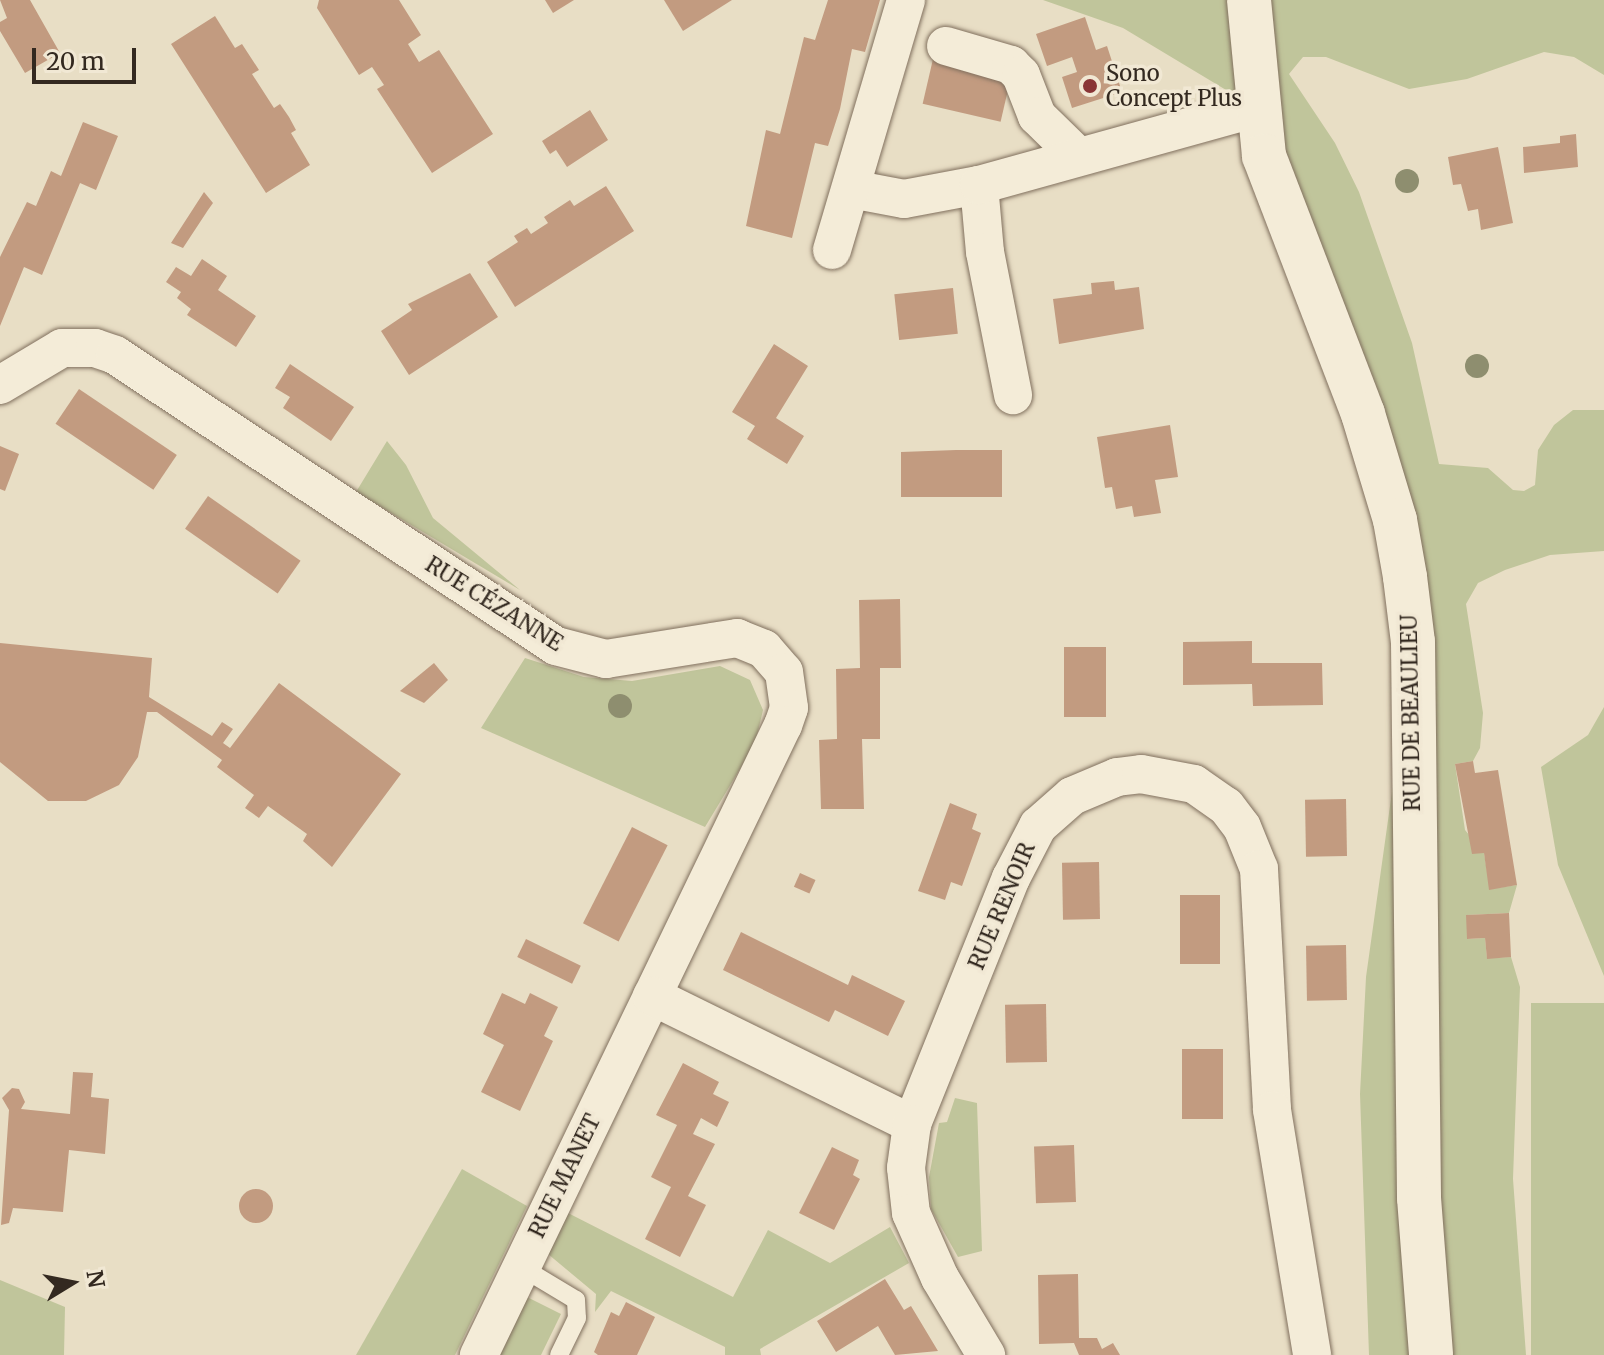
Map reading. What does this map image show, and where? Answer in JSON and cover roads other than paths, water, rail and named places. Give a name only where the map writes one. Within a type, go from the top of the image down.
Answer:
[{"type":"street","points":[[832,250],[906,0]]},
{"type":"street","name":"RUE DE BEAULIEU","points":[[1249,0],[1256,108],[1264,156],[1363,414],[1395,520],[1405,577],[1413,642],[1419,1198],[1431,1355]]},
{"type":"street","points":[[946,46],[1011,65],[1021,75],[1037,116],[1078,156]]},
{"type":"street","points":[[851,189],[904,199],[979,185],[1256,108]]},
{"type":"street","points":[[979,185],[985,252],[1013,395]]},
{"type":"street","name":"RUE CÉZANNE","points":[[0,385],[62,348],[105,352],[556,646],[606,659],[737,638],[753,643],[776,660],[788,691],[783,725],[652,996]]},
{"type":"street","name":"RUE RENOIR","points":[[912,1124],[1011,878],[1038,826],[1072,796],[1117,777],[1168,777],[1208,792],[1242,827],[1259,869],[1272,1110],[1312,1355]]},
{"type":"street","points":[[652,996],[912,1124],[906,1168],[911,1213],[940,1278],[986,1355]]},
{"type":"street","name":"RUE MANET","points":[[479,1355],[652,996]]},
{"type":"lane","points":[[521,1267],[576,1300],[577,1318],[559,1355]]},
{"type":"place","name":"Sono Concept Plus","points":[[1090,86]]}]
